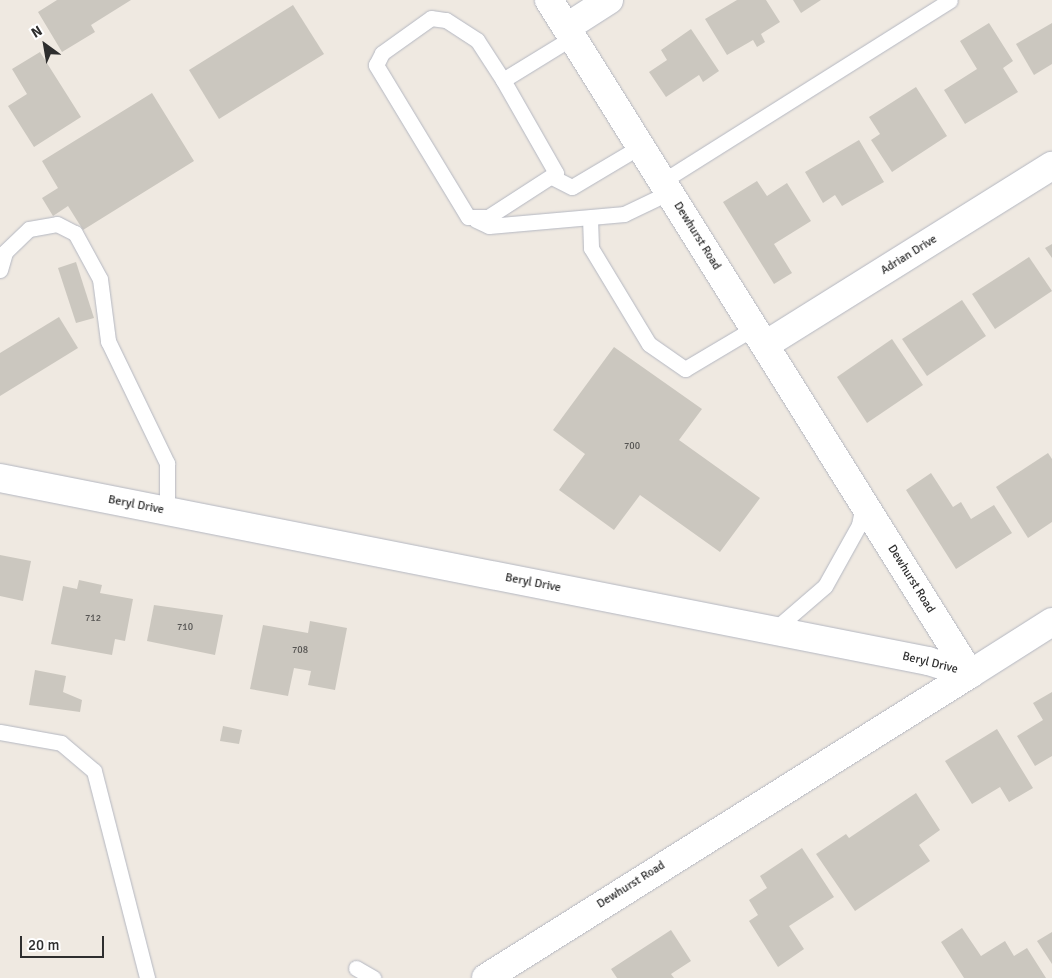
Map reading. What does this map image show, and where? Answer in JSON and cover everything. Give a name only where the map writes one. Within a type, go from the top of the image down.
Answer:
[{"type":"street","name":"Dewhurst Road","points":[[486,978],[970,674],[550,0]]},
{"type":"street","points":[[570,32],[609,0]]},
{"type":"street","name":"Adrian Drive","points":[[760,337],[1052,166]]},
{"type":"street","name":"Beryl Drive","points":[[2,474],[167,511],[928,661],[970,674],[1052,622]]},
{"type":"lane","points":[[468,216],[488,217],[556,173],[503,80],[477,40],[446,20],[431,18],[382,53],[376,65],[468,216],[489,226],[624,214],[950,0]]},
{"type":"lane","points":[[503,80],[570,32]]},
{"type":"lane","points":[[552,177],[572,187],[641,146]]},
{"type":"lane","points":[[590,218],[591,248],[649,344],[685,369],[760,337]]},
{"type":"lane","points":[[0,270],[5,252],[29,229],[57,224],[75,233],[100,279],[108,341],[167,463],[167,511]]},
{"type":"lane","points":[[774,630],[825,586],[859,525],[864,504]]},
{"type":"lane","points":[[0,732],[61,743],[94,771],[148,978]]},
{"type":"lane","points":[[356,968],[373,978]]},
{"type":"building","points":[[57,0],[131,0],[91,25],[95,32],[62,52],[38,12]]},
{"type":"building","points":[[737,0],[766,0],[780,22],[761,34],[765,42],[757,47],[753,40],[727,55],[705,19]]},
{"type":"building","points":[[793,0],[821,0],[801,13]]},
{"type":"building","points":[[293,5],[324,54],[219,119],[189,70]]},
{"type":"building","points":[[989,23],[1013,61],[1003,68],[1018,92],[965,124],[944,90],[977,69],[960,41]]},
{"type":"building","points":[[1052,23],[1052,64],[1034,75],[1016,44]]},
{"type":"building","points":[[691,29],[719,71],[703,82],[699,75],[666,97],[649,72],[667,60],[661,50]]},
{"type":"building","points":[[40,52],[81,117],[34,147],[8,106],[27,94],[12,69]]},
{"type":"building","points":[[916,87],[947,136],[892,172],[871,140],[880,134],[869,117]]},
{"type":"building","points":[[152,93],[194,161],[83,230],[68,206],[53,216],[42,198],[58,188],[42,161]]},
{"type":"building","points":[[859,140],[884,182],[842,206],[835,195],[823,203],[805,172]]},
{"type":"building","points":[[757,181],[767,196],[787,183],[811,221],[774,244],[792,273],[774,284],[723,202]]},
{"type":"building","points":[[1052,244],[1052,258],[1045,248]]},
{"type":"building","points":[[1029,257],[1052,291],[995,329],[972,294]]},
{"type":"building","points":[[76,262],[94,318],[76,323],[58,268]]},
{"type":"building","points":[[962,300],[986,336],[927,376],[902,339]]},
{"type":"building","points":[[59,317],[78,348],[0,396],[0,353]]},
{"type":"building","points":[[892,339],[923,385],[867,423],[837,377]]},
{"type":"building","points":[[614,347],[702,409],[679,440],[760,498],[720,552],[640,495],[614,530],[559,490],[585,454],[553,430]]},
{"type":"building","points":[[1048,453],[1052,459],[1052,522],[1028,538],[996,487]]},
{"type":"building","points":[[931,473],[953,507],[961,502],[971,519],[994,505],[1012,533],[956,569],[906,490]]},
{"type":"building","points":[[0,555],[31,561],[23,601],[0,596]]},
{"type":"building","points":[[79,580],[102,585],[100,593],[133,599],[125,641],[115,639],[112,655],[51,644],[63,586],[77,589]]},
{"type":"building","points":[[154,605],[223,615],[215,655],[147,641]]},
{"type":"building","points":[[310,621],[347,628],[335,690],[308,685],[311,671],[294,668],[288,696],[250,689],[263,625],[308,633]]},
{"type":"building","points":[[35,670],[66,676],[63,692],[82,700],[80,712],[29,705]]},
{"type":"building","points":[[1052,692],[1052,756],[1035,766],[1017,736],[1043,720],[1033,703]]},
{"type":"building","points":[[223,726],[242,730],[239,744],[220,741]]},
{"type":"building","points":[[997,729],[1033,788],[1009,802],[1000,787],[972,804],[945,761]]},
{"type":"building","points":[[916,793],[940,830],[919,845],[930,861],[855,911],[816,854],[846,834],[849,838]]},
{"type":"building","points":[[802,848],[834,897],[789,926],[804,949],[778,967],[749,921],[758,915],[749,900],[767,888],[760,876]]},
{"type":"building","points":[[962,928],[981,956],[1005,941],[1014,956],[1027,948],[1046,978],[964,978],[941,942]]},
{"type":"building","points":[[671,930],[691,961],[671,974],[674,978],[617,978],[611,969]]},
{"type":"building","points":[[1052,932],[1052,964],[1037,941]]}]
